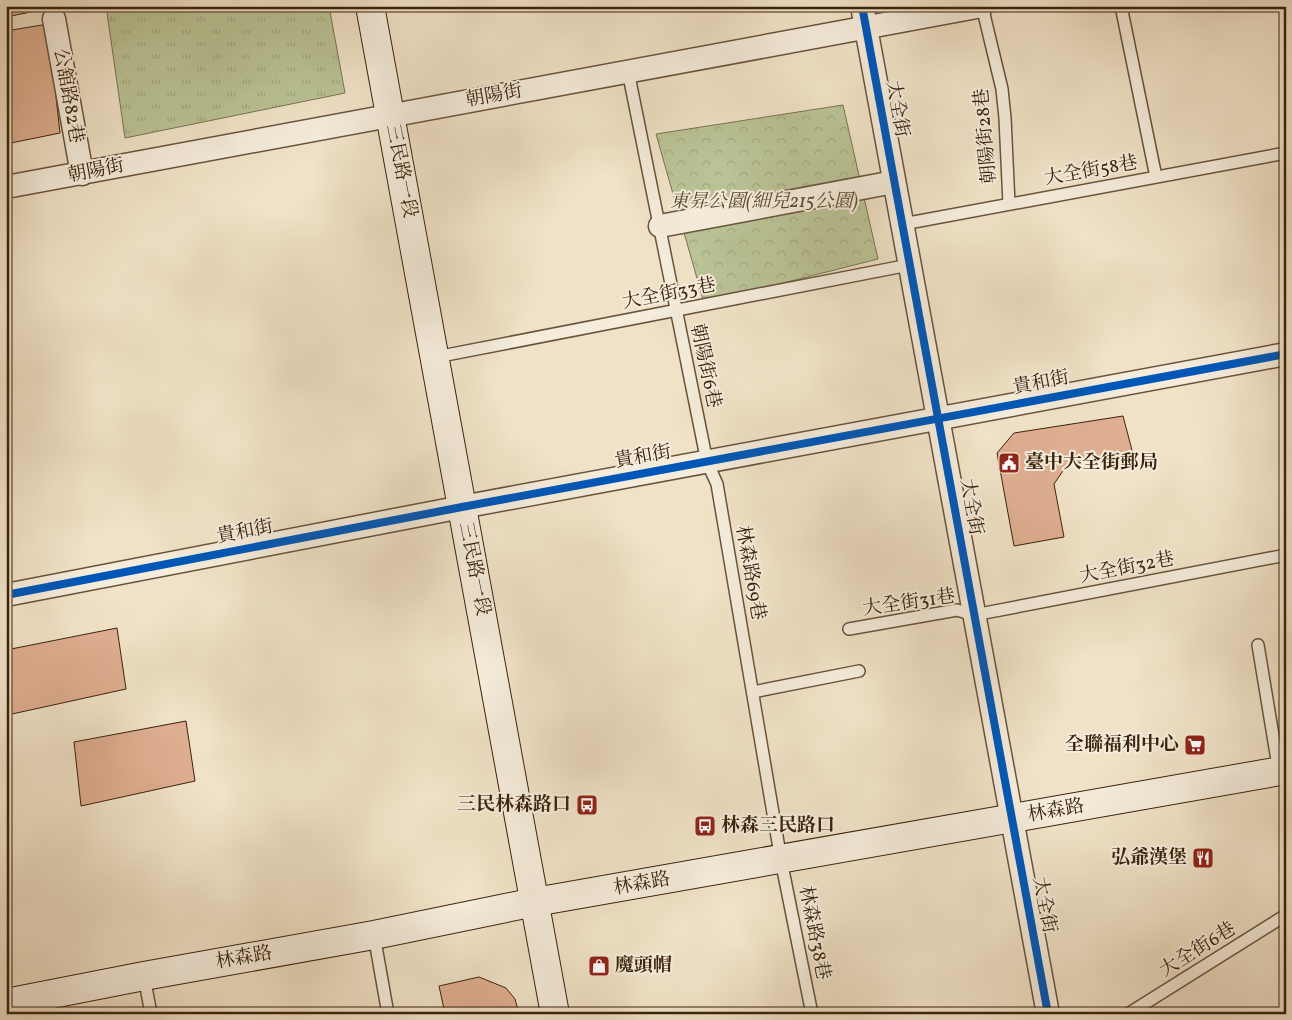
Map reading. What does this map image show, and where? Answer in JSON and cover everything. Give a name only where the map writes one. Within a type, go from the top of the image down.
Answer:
[{"type":"main road","name":"三民路一段","points":[[370,6],[556,1014]]},
{"type":"main road","name":"林森路","points":[[6,1003],[374,935],[535,902],[1283,771]]},
{"type":"street","name":"朝陽街","points":[[6,187],[628,72],[864,17],[982,6]]},
{"type":"street","name":"大全街","points":[[864,17],[1048,1014]]},
{"type":"street","name":"公舘路82巷","points":[[54,19],[82,174]]},
{"type":"street","points":[[660,226],[894,182]]},
{"type":"street","name":"貴和街","points":[[6,595],[462,507],[1286,354]]},
{"type":"lane","name":"朝陽街28巷","points":[[982,6],[1006,118],[1009,204]]},
{"type":"lane","points":[[1121,6],[1156,177]]},
{"type":"lane","name":"朝陽街6巷","points":[[628,72],[708,462]]},
{"type":"lane","name":"大全街58巷","points":[[903,224],[1286,152]]},
{"type":"lane","name":"大全街33巷","points":[[436,358],[909,265]]},
{"type":"lane","name":"林森路69巷","points":[[708,462],[717,484],[781,860]]},
{"type":"lane","name":"大全街32巷","points":[[974,615],[1286,555]]},
{"type":"lane","name":"大全街31巷","points":[[849,629],[957,610],[974,615]]},
{"type":"lane","name":"林森路","points":[[1258,645],[1283,771]]},
{"type":"lane","points":[[752,692],[859,671]]},
{"type":"lane","name":"林森路38巷","points":[[781,860],[812,1014]]},
{"type":"lane","name":"大全街6巷","points":[[1128,1014],[1286,915]]},
{"type":"lane","points":[[374,935],[388,1014]]},
{"type":"lane","points":[[144,976],[151,1014]]},
{"type":"green space","points":[[106,6],[329,6],[345,93],[125,138]]},
{"type":"green space","name":"東昇公園(細兒215公園)","points":[[843,105],[878,259],[704,303],[656,134]]},
{"type":"building","points":[[6,6],[61,6],[6,17]]},
{"type":"building","points":[[48,24],[60,133],[6,144],[6,31]]},
{"type":"building","points":[[1123,416],[1133,454],[1067,465],[1054,484],[1064,537],[1014,546],[997,453],[1014,433]]},
{"type":"building","points":[[117,628],[126,689],[12,714],[6,650]]},
{"type":"building","points":[[186,721],[195,781],[81,806],[74,742]]},
{"type":"building","points":[[479,977],[506,988],[515,999],[519,1014],[445,1014],[439,986]]},
{"type":"cycle path","points":[[862,6],[1048,1014]]},
{"type":"cycle path","points":[[6,595],[462,507],[1286,354]]},
{"type":"place","name":"臺中大全街郵局","points":[[1009,463]]},
{"type":"place","name":"全聯福利中心","points":[[1195,745]]},
{"type":"place","name":"三民林森路口","points":[[587,805]]},
{"type":"place","name":"林森三民路口","points":[[705,826]]},
{"type":"place","name":"弘爺漢堡","points":[[1203,858]]},
{"type":"place","name":"魔頭帽","points":[[599,966]]}]
